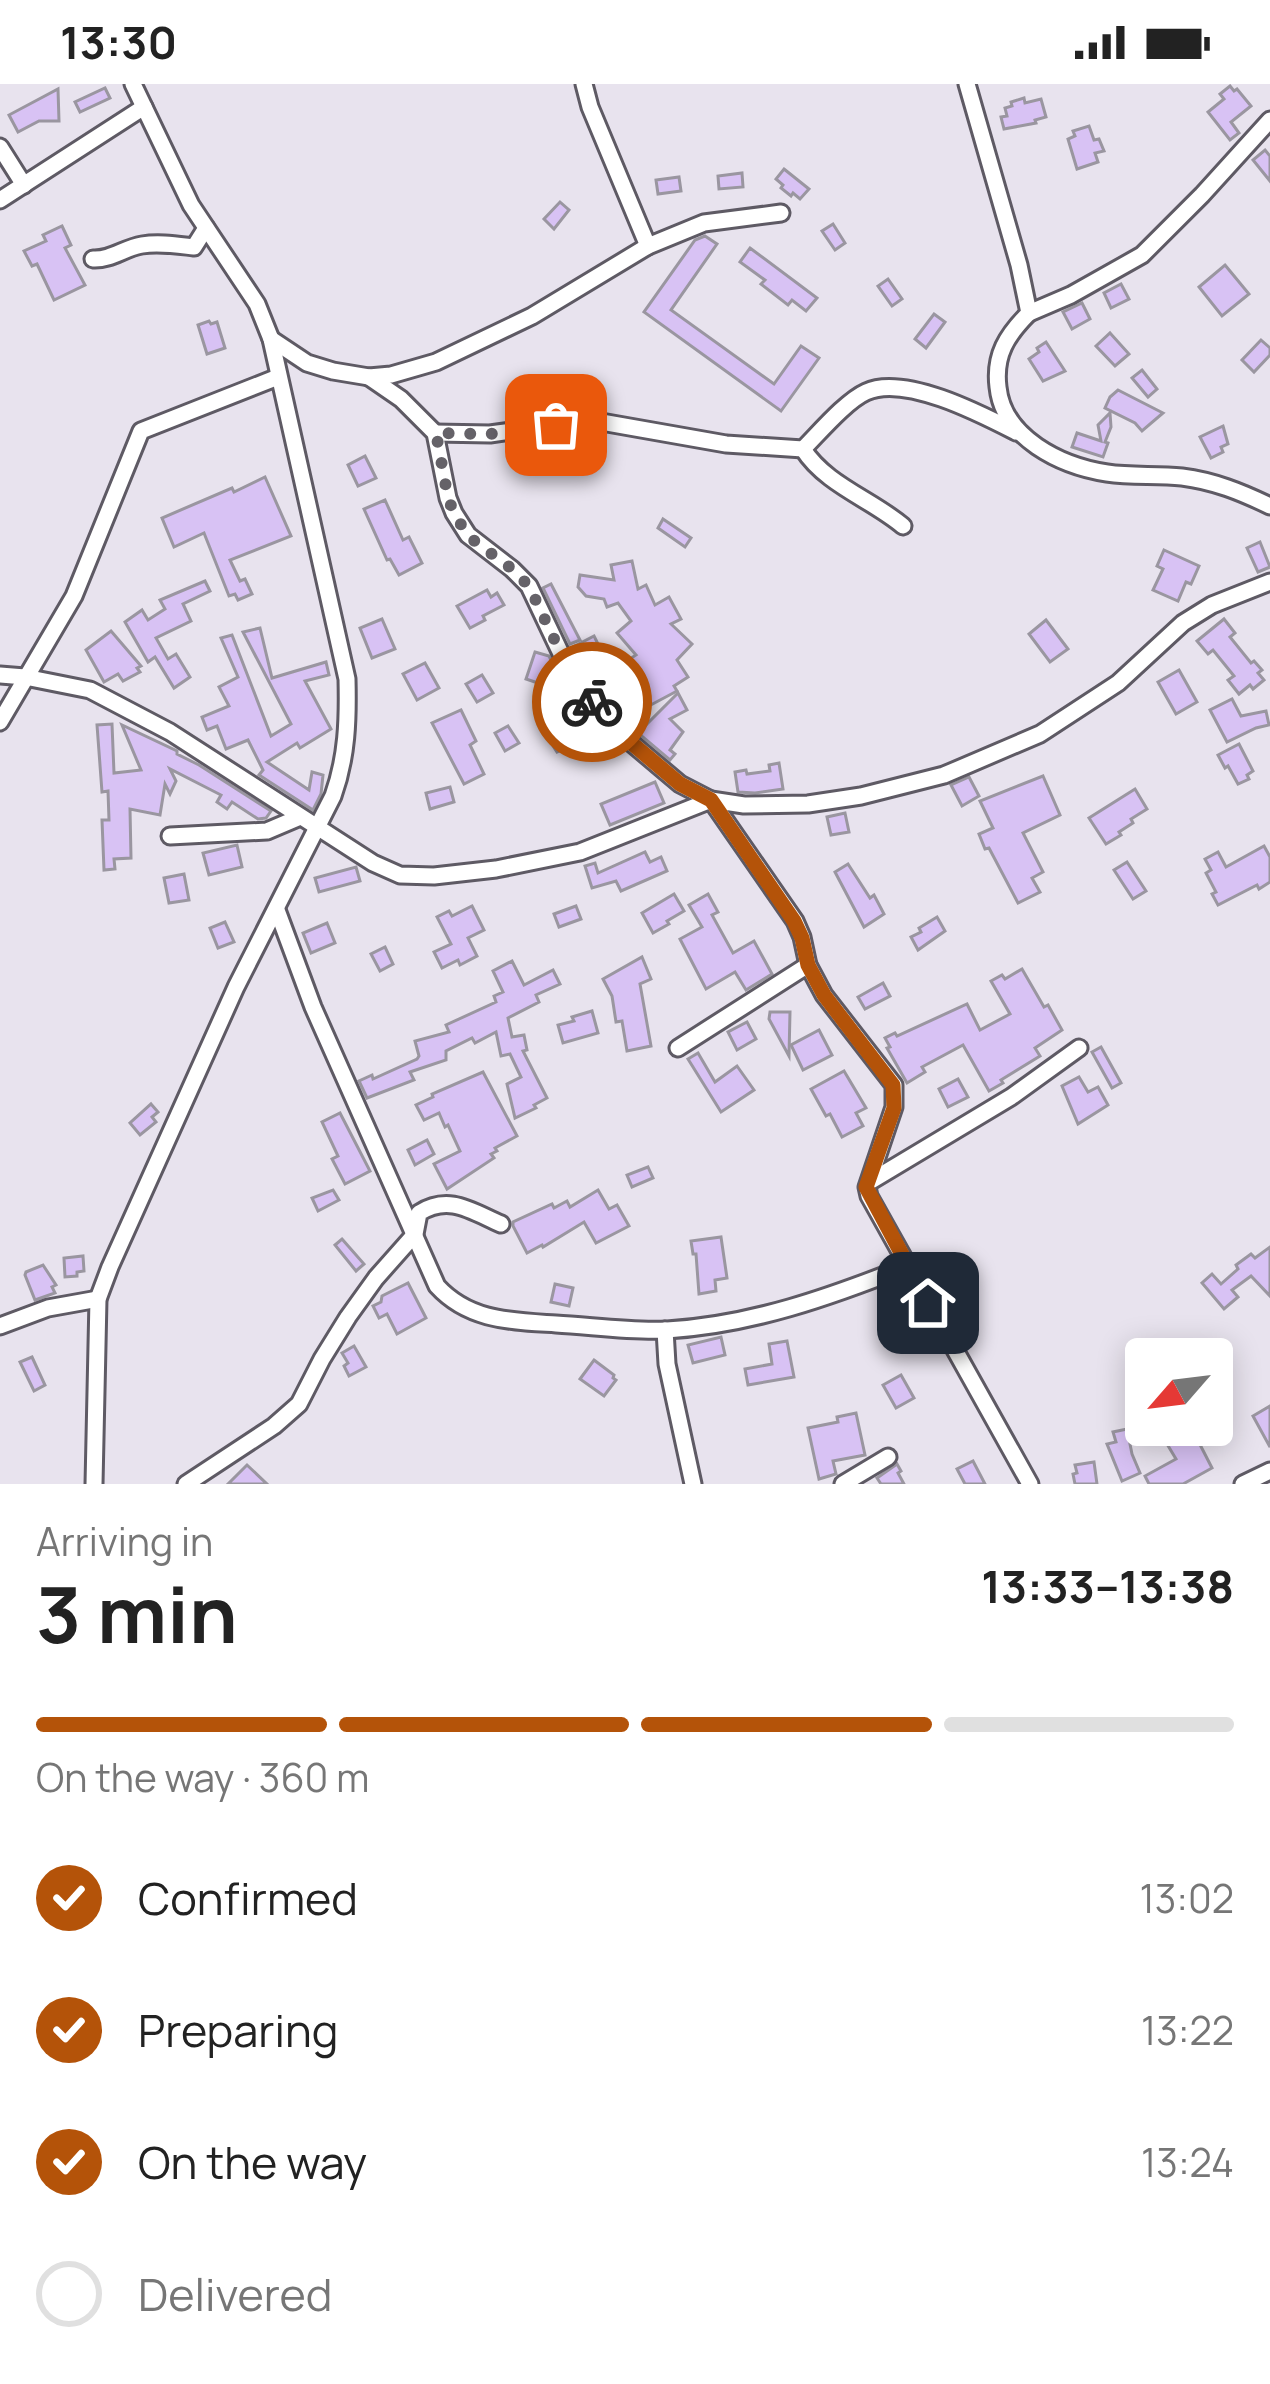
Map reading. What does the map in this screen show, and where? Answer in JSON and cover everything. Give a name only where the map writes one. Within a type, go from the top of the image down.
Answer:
[{"type":"street","points":[[94,1484],[98,1299],[226,1008],[318,828],[342,770],[349,727],[347,679],[272,339],[256,304],[191,205],[134,84]]},
{"type":"street","points":[[574,84],[590,107]]},
{"type":"street","points":[[584,84],[648,246]]},
{"type":"street","points":[[967,84],[1029,313]]},
{"type":"street","points":[[0,200],[144,107]]},
{"type":"street","points":[[1020,434],[1000,404],[997,378],[1009,333],[1029,313],[1142,255],[1270,120]]},
{"type":"street","points":[[0,147],[24,185]]},
{"type":"street","points":[[272,339],[307,362],[333,371],[391,375],[436,362],[532,316],[648,246],[704,224],[781,212]]},
{"type":"street","points":[[93,259],[105,260],[144,244],[194,247],[206,228]]},
{"type":"street","points":[[0,719],[74,596],[141,431],[278,376]]},
{"type":"street","points":[[369,377],[401,399],[436,433],[454,513],[468,536],[529,586],[565,662],[587,696],[616,730],[680,784],[711,800],[744,805],[808,804],[944,775],[1040,734],[1118,683],[1211,605],[1270,582]]},
{"type":"street","points":[[436,433],[490,434],[590,420],[726,444],[803,449],[866,392],[896,387],[971,410],[1074,465],[1109,474],[1208,482],[1270,506]]},
{"type":"street","points":[[803,449],[841,486],[902,526]]},
{"type":"street","points":[[0,675],[90,690],[170,732],[373,863],[400,875],[434,876],[580,852],[711,800]]},
{"type":"street","points":[[711,800],[794,921],[824,995],[893,1085],[894,1108],[871,1181]]},
{"type":"street","points":[[170,836],[267,831],[300,817]]},
{"type":"street","points":[[277,910],[313,1007],[437,1286],[448,1299],[497,1320],[665,1330],[750,1318],[831,1296],[908,1266]]},
{"type":"street","points":[[678,1048],[808,965]]},
{"type":"street","points":[[1030,1484],[866,1187],[1079,1048]]},
{"type":"street","points":[[186,1484],[299,1404],[348,1317],[416,1234],[419,1213],[435,1203],[459,1206],[501,1224]]},
{"type":"street","points":[[0,1326],[48,1308],[98,1299]]},
{"type":"street","points":[[665,1330],[667,1364],[693,1484]]},
{"type":"street","points":[[843,1484],[888,1457]]},
{"type":"street","points":[[1244,1484],[1270,1471]]},
{"type":"building","points":[[1230,86],[1251,106],[1231,122],[1239,133],[1230,140],[1208,112],[1224,99],[1220,94]]},
{"type":"building","points":[[105,88],[110,98],[80,112],[75,102]]},
{"type":"building","points":[[58,89],[59,121],[39,121],[18,132],[9,115]]},
{"type":"building","points":[[1024,98],[1025,103],[1041,99],[1046,117],[1004,129],[1005,108]]},
{"type":"building","points":[[1089,126],[1104,151],[1095,153],[1098,162],[1077,169],[1068,139],[1075,136],[1073,131]]},
{"type":"building","points":[[1265,150],[1270,156],[1270,181],[1253,160]]},
{"type":"building","points":[[784,169],[809,189],[800,199],[781,188],[776,179]]},
{"type":"building","points":[[742,173],[743,187],[719,189],[718,176]]},
{"type":"building","points":[[679,177],[681,191],[658,194],[656,180]]},
{"type":"building","points":[[560,202],[569,210],[554,229],[544,219]]},
{"type":"building","points":[[833,224],[845,243],[835,250],[822,231]]},
{"type":"building","points":[[62,226],[71,245],[65,248],[85,285],[54,300],[37,264],[32,266],[24,251],[46,241],[43,235]]},
{"type":"building","points":[[705,236],[717,244],[671,310],[774,384],[801,346],[819,358],[781,411],[644,312],[695,240]]},
{"type":"building","points":[[750,248],[817,298],[806,311],[792,300],[788,305],[740,262]]},
{"type":"building","points":[[1225,265],[1249,294],[1222,316],[1199,287]]},
{"type":"building","points":[[888,279],[902,299],[892,306],[878,286]]},
{"type":"building","points":[[1121,284],[1129,299],[1111,308],[1104,293]]},
{"type":"building","points":[[1082,303],[1090,319],[1072,329],[1063,312]]},
{"type":"building","points":[[934,314],[945,322],[926,348],[915,339]]},
{"type":"building","points":[[217,322],[225,348],[207,354],[198,325]]},
{"type":"building","points":[[1110,333],[1129,354],[1115,366],[1096,346]]},
{"type":"building","points":[[1261,340],[1270,348],[1270,355],[1254,372],[1242,360]]},
{"type":"building","points":[[1046,342],[1065,371],[1043,381],[1029,359]]},
{"type":"building","points":[[1142,370],[1157,389],[1148,397],[1132,378]]},
{"type":"building","points":[[1118,390],[1163,413],[1142,431],[1105,408]]},
{"type":"building","points":[[1110,413],[1103,457],[1072,447],[1077,433],[1101,441],[1098,425]]},
{"type":"building","points":[[1223,426],[1228,444],[1211,458],[1200,437]]},
{"type":"building","points":[[365,456],[376,478],[358,486],[348,465]]},
{"type":"building","points":[[265,477],[291,536],[230,560],[252,594],[238,600],[235,594],[229,596],[204,533],[174,547],[162,518]]},
{"type":"building","points":[[385,500],[403,540],[409,537],[422,563],[399,575],[364,509]]},
{"type":"building","points":[[663,519],[691,538],[685,547],[658,528]]},
{"type":"building","points":[[1260,542],[1270,567],[1258,572],[1247,548]]},
{"type":"building","points":[[1164,550],[1199,566],[1178,601],[1153,590],[1163,569],[1157,566]]},
{"type":"building","points":[[632,561],[638,589],[646,585],[655,605],[669,597],[681,619],[671,624],[692,644],[677,660],[688,677],[674,686],[677,691],[630,716],[608,686],[621,680],[614,669],[636,655],[617,633],[631,621],[618,603],[607,607],[604,599],[586,596],[578,587],[580,575],[614,580],[611,565]]},
{"type":"building","points":[[205,581],[210,591],[183,604],[191,621],[156,638],[168,659],[176,654],[190,677],[174,688],[155,657],[148,662],[125,622],[142,610],[148,620],[165,609],[160,600]]},
{"type":"building","points":[[551,584],[580,640],[570,644],[543,588]]},
{"type":"building","points":[[487,590],[491,597],[497,593],[504,605],[470,628],[457,606]]},
{"type":"building","points":[[382,619],[395,649],[372,658],[360,628]]},
{"type":"building","points":[[1224,619],[1235,633],[1230,637],[1262,670],[1258,673],[1264,680],[1239,694],[1228,680],[1234,676],[1213,650],[1208,654],[1197,641]]},
{"type":"building","points":[[1046,620],[1068,649],[1050,662],[1029,634]]},
{"type":"building","points":[[260,628],[272,678],[326,662],[329,675],[305,681],[331,729],[267,762],[309,790],[312,772],[323,775],[313,810],[259,775],[263,770],[248,740],[226,749],[217,726],[207,730],[202,717],[229,706],[219,687],[238,677],[221,638],[232,635],[271,736],[291,724],[243,632]]},
{"type":"building","points":[[111,631],[141,666],[137,668],[140,672],[123,681],[118,674],[104,682],[86,650]]},
{"type":"building","points":[[594,636],[603,654],[586,663],[573,647]]},
{"type":"building","points":[[535,652],[549,656],[552,662],[544,685],[526,679]]},
{"type":"building","points":[[425,663],[439,688],[417,700],[403,674]]},
{"type":"building","points":[[1179,670],[1197,702],[1176,714],[1158,682]]},
{"type":"building","points":[[482,675],[493,693],[477,702],[466,684]]},
{"type":"building","points":[[678,693],[687,710],[670,719],[683,732],[670,750],[675,754],[670,760],[638,733]]},
{"type":"building","points":[[1232,699],[1241,716],[1266,711],[1269,725],[1227,742],[1210,710]]},
{"type":"building","points":[[461,710],[476,741],[470,745],[484,774],[464,784],[432,723]]},
{"type":"building","points":[[561,717],[574,744],[557,752],[541,727]]},
{"type":"building","points":[[112,724],[114,773],[141,770],[122,725],[177,751],[271,811],[258,819],[232,802],[227,809],[217,802],[221,795],[170,769],[176,781],[170,794],[165,784],[160,815],[130,809],[131,858],[114,859],[115,869],[104,870],[102,820],[109,820],[108,791],[102,792],[97,725]]},
{"type":"building","points":[[508,726],[519,743],[505,751],[495,733]]},
{"type":"building","points":[[1239,744],[1253,771],[1238,784],[1218,755]]},
{"type":"building","points":[[779,763],[783,789],[738,792],[735,772],[770,771],[769,765]]},
{"type":"building","points":[[1043,776],[1060,815],[1023,833],[1043,872],[1032,878],[1040,892],[1018,903],[979,834],[993,828],[980,801]]},
{"type":"building","points":[[969,777],[979,796],[962,806],[951,785]]},
{"type":"building","points":[[655,782],[664,803],[610,825],[601,804]]},
{"type":"building","points":[[450,787],[454,802],[430,809],[426,793]]},
{"type":"building","points":[[1135,789],[1147,809],[1106,844],[1089,818]]},
{"type":"building","points":[[845,813],[849,832],[831,835],[827,817]]},
{"type":"building","points":[[237,845],[242,867],[209,875],[203,853]]},
{"type":"building","points":[[1264,846],[1270,857],[1270,882],[1218,905],[1205,859],[1218,852],[1226,867]]},
{"type":"building","points":[[645,852],[650,862],[661,857],[667,871],[621,891],[616,881],[592,888],[585,866],[595,863],[598,873]]},
{"type":"building","points":[[1127,862],[1146,891],[1133,899],[1114,870]]},
{"type":"building","points":[[848,864],[884,914],[864,927],[835,872]]},
{"type":"building","points":[[356,867],[360,881],[319,892],[315,878]]},
{"type":"building","points":[[184,874],[189,900],[169,903],[164,878]]},
{"type":"building","points":[[674,894],[684,911],[653,933],[642,913]]},
{"type":"building","points":[[708,894],[718,912],[712,915],[733,953],[754,941],[772,974],[746,990],[735,972],[706,989],[680,939],[702,927],[689,905]]},
{"type":"building","points":[[472,906],[484,930],[468,938],[477,956],[442,968],[434,952],[451,944],[437,917]]},
{"type":"building","points":[[576,906],[581,919],[559,927],[554,914]]},
{"type":"building","points":[[937,917],[945,931],[918,950],[911,937]]},
{"type":"building","points":[[225,922],[234,942],[218,948],[210,928]]},
{"type":"building","points":[[327,923],[335,943],[311,953],[303,933]]},
{"type":"building","points":[[385,947],[393,964],[380,971],[371,954]]},
{"type":"building","points":[[642,957],[651,979],[640,984],[651,1046],[627,1051],[622,1021],[616,1022],[612,996],[603,979]]},
{"type":"building","points":[[512,961],[524,985],[553,970],[560,984],[536,995],[539,1002],[508,1018],[512,1037],[524,1035],[527,1050],[523,1051],[547,1098],[515,1118],[507,1084],[521,1077],[510,1054],[501,1056],[496,1032],[446,1051],[446,1060],[410,1072],[414,1080],[367,1098],[359,1081],[417,1059],[415,1041],[449,1032],[446,1025],[496,1002],[494,996],[503,992],[493,971]]},
{"type":"building","points":[[1022,969],[1062,1030],[1035,1048],[1040,1056],[989,1091],[963,1045],[922,1067],[925,1072],[907,1083],[885,1038],[967,1004],[980,1030],[1010,1014],[991,981]]},
{"type":"building","points":[[883,983],[890,996],[865,1009],[858,997]]},
{"type":"building","points":[[592,1011],[598,1033],[563,1043],[558,1025]]},
{"type":"building","points":[[770,1012],[790,1012],[789,1056],[769,1019]]},
{"type":"building","points":[[747,1022],[756,1039],[737,1050],[728,1032]]},
{"type":"building","points":[[819,1030],[832,1055],[803,1070],[791,1045]]},
{"type":"building","points":[[1101,1047],[1121,1083],[1112,1088],[1092,1052]]},
{"type":"building","points":[[698,1053],[715,1082],[737,1066],[754,1090],[721,1112],[688,1059]]},
{"type":"building","points":[[844,1071],[866,1108],[856,1113],[863,1126],[842,1137],[811,1089]]},
{"type":"building","points":[[483,1072],[517,1136],[495,1148],[494,1158],[447,1189],[434,1164],[460,1151],[439,1113],[424,1120],[416,1105]]},
{"type":"building","points":[[1079,1077],[1088,1092],[1098,1087],[1108,1105],[1078,1124],[1062,1086]]},
{"type":"building","points":[[958,1079],[968,1097],[948,1107],[939,1089]]},
{"type":"building","points":[[151,1104],[158,1112],[152,1117],[156,1122],[140,1135],[130,1123]]},
{"type":"building","points":[[340,1113],[370,1171],[345,1184],[322,1122]]},
{"type":"building","points":[[427,1140],[434,1154],[415,1165],[408,1150]]},
{"type":"building","points":[[648,1167],[653,1178],[632,1187],[627,1175]]},
{"type":"building","points":[[333,1190],[339,1200],[318,1211],[312,1198]]},
{"type":"building","points":[[598,1190],[609,1209],[617,1205],[629,1226],[596,1243],[584,1222],[527,1253],[513,1222],[552,1204],[554,1208],[567,1201],[570,1207]]},
{"type":"building","points":[[721,1237],[727,1278],[715,1280],[716,1291],[699,1294],[691,1241]]},
{"type":"building","points":[[342,1239],[364,1264],[356,1271],[335,1245]]},
{"type":"building","points":[[1270,1247],[1270,1296],[1251,1276],[1232,1290],[1238,1297],[1224,1309],[1202,1283],[1212,1274],[1221,1284],[1238,1269],[1236,1265]]},
{"type":"building","points":[[83,1256],[84,1271],[65,1277],[64,1258]]},
{"type":"building","points":[[43,1265],[56,1285],[52,1287],[55,1293],[35,1300],[25,1275]]},
{"type":"building","points":[[408,1283],[426,1318],[397,1334],[387,1314],[379,1318],[373,1306]]},
{"type":"building","points":[[555,1284],[573,1288],[569,1306],[551,1302]]},
{"type":"building","points":[[721,1337],[725,1355],[693,1363],[688,1345]]},
{"type":"building","points":[[787,1341],[794,1377],[748,1385],[745,1369],[772,1364],[769,1344]]},
{"type":"building","points":[[354,1346],[366,1367],[349,1376],[342,1353]]},
{"type":"building","points":[[32,1357],[45,1385],[34,1391],[20,1362]]},
{"type":"building","points":[[594,1360],[616,1380],[604,1396],[580,1379]]},
{"type":"building","points":[[901,1375],[914,1398],[896,1408],[883,1385]]},
{"type":"building","points":[[1270,1406],[1270,1447],[1253,1416]]},
{"type":"building","points":[[856,1413],[865,1455],[833,1461],[836,1474],[819,1479],[808,1428]]},
{"type":"building","points":[[1125,1429],[1125,1446],[1130,1446],[1140,1473],[1122,1481],[1107,1444],[1116,1442],[1113,1432]]},
{"type":"building","points":[[1168,1446],[1201,1446],[1212,1468],[1183,1484],[1149,1484],[1145,1476],[1176,1459]]},
{"type":"building","points":[[973,1461],[985,1484],[965,1484],[957,1469]]},
{"type":"building","points":[[1094,1462],[1097,1484],[1075,1484],[1075,1465]]},
{"type":"building","points":[[897,1464],[904,1484],[881,1484],[877,1478]]},
{"type":"building","points":[[247,1465],[267,1484],[228,1484]]},
{"type":"way so far","points":[[556,425],[490,434],[436,433],[454,513],[468,536],[529,586],[565,662],[592,702]]},
{"type":"route","points":[[592,702],[616,730],[680,784],[711,800],[794,921],[824,995],[893,1085],[894,1108],[866,1187],[928,1303]]}]
